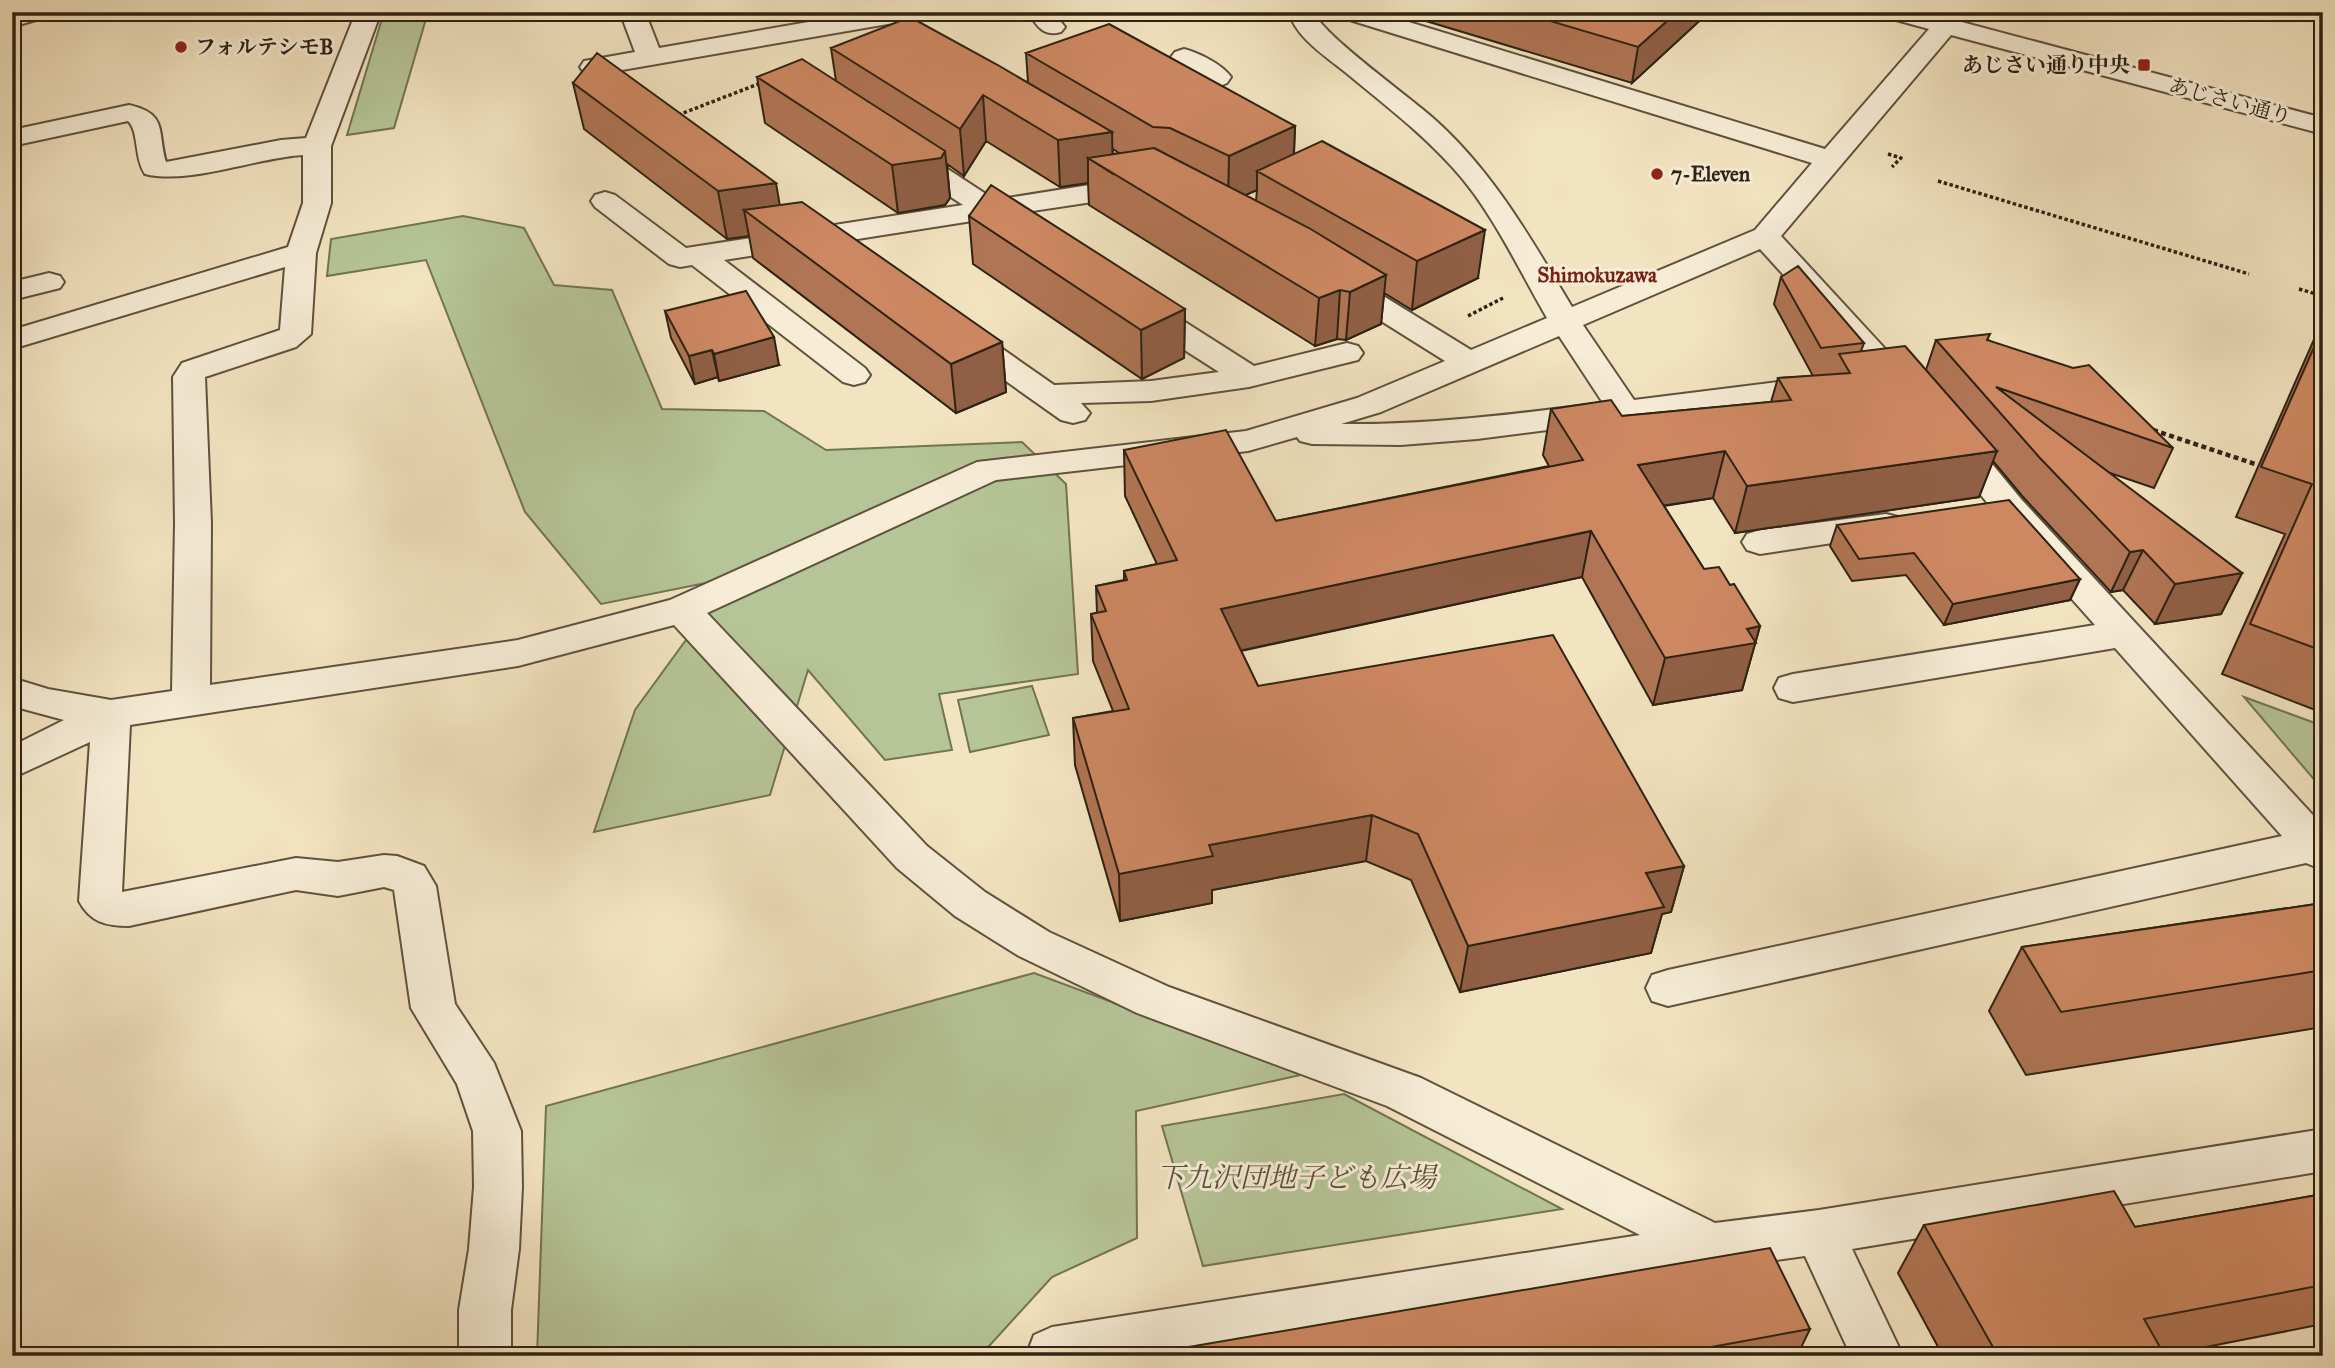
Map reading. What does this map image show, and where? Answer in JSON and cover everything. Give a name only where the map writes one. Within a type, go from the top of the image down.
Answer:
[{"type":"street","points":[[12,20],[37,12]]},
{"type":"street","points":[[191,703],[194,523],[189,377],[193,370],[205,365],[285,340],[295,334],[300,253],[317,203],[317,146],[369,12]]},
{"type":"street","points":[[632,12],[650,57]]},
{"type":"street","points":[[593,67],[835,18],[911,12]]},
{"type":"street","points":[[1301,12],[1304,22],[1325,42],[1424,124],[1465,164],[1504,218],[1566,323],[1624,410]]},
{"type":"street","points":[[1349,12],[1830,160]]},
{"type":"street","name":"あじさい通り","points":[[1894,12],[2323,126]]},
{"type":"street","points":[[12,692],[46,703],[111,714],[518,653],[682,610],[989,470],[1234,443],[1282,433],[1369,405],[1765,236],[1945,26]]},
{"type":"street","points":[[1181,94],[1218,77],[1184,57]]},
{"type":"street","points":[[12,138],[129,113],[141,115],[146,120],[151,162],[155,168],[166,170],[281,148],[317,146]]},
{"type":"street","points":[[887,142],[1024,231]]},
{"type":"street","points":[[605,201],[680,258],[990,209],[1159,187],[1114,164]]},
{"type":"street","points":[[787,211],[854,260]]},
{"type":"street","points":[[1765,236],[1877,359],[1929,409],[2010,507],[2122,634],[2321,849]]},
{"type":"street","points":[[12,340],[300,253]]},
{"type":"street","points":[[698,255],[854,374]]},
{"type":"street","points":[[1312,266],[1470,363]]},
{"type":"street","points":[[12,291],[50,282]]},
{"type":"street","points":[[1114,290],[1249,377]]},
{"type":"street","points":[[944,323],[1073,413]]},
{"type":"street","points":[[1046,395],[1152,391],[1249,377],[1347,353]]},
{"type":"street","points":[[1282,433],[1401,435],[1477,429],[1898,378]]},
{"type":"street","points":[[1970,513],[2010,507]]},
{"type":"street","points":[[1760,542],[1917,520]]},
{"type":"street","points":[[682,610],[912,857],[970,904],[1034,944],[1153,1000],[1404,1092],[1712,1246]]},
{"type":"street","points":[[1793,688],[2122,634]]},
{"type":"street","points":[[12,762],[111,714]]},
{"type":"street","points":[[111,714],[100,901],[111,909],[129,909],[296,874],[338,879],[384,871],[397,872],[409,877],[415,886],[433,1008],[478,1077],[497,1131],[498,1187],[494,1249],[485,1310],[485,1356]]},
{"type":"street","points":[[1668,988],[2321,849]]},
{"type":"street","points":[[1052,1356],[1052,1352],[2323,1150]]},
{"type":"street","points":[[1819,1232],[1877,1356]]},
{"type":"path","points":[[677,115],[768,81]]},
{"type":"path","points":[[1938,181],[2249,274]]},
{"type":"path","points":[[1430,336],[1540,278]]},
{"type":"path","points":[[2299,289],[2323,296]]},
{"type":"path","points":[[2143,427],[2258,466]]},
{"type":"green space","points":[[384,12],[428,12],[394,128],[347,135]]},
{"type":"green space","points":[[463,216],[524,228],[554,285],[612,290],[662,409],[764,411],[826,450],[1022,442],[1066,484],[1078,674],[939,694],[952,750],[885,760],[808,670],[770,795],[594,832],[635,710],[731,578],[601,604],[525,512],[426,260],[327,276],[331,239]]},
{"type":"green space","points":[[1032,686],[1049,735],[970,752],[958,700]]},
{"type":"green space","points":[[2244,697],[2323,726],[2323,790]]},
{"type":"green space","points":[[1034,973],[1305,1074],[1136,1111],[1137,1238],[1052,1277],[980,1356],[537,1356],[546,1106]]},
{"type":"green space","name":"下九沢団地子ども広場","points":[[1344,1094],[1562,1209],[1203,1266],[1162,1126]]},
{"type":"building","points":[[1520,12],[1677,12],[1638,47]]},
{"type":"building","points":[[910,17],[1112,132],[1058,140],[983,95],[960,129],[831,48]]},
{"type":"building","points":[[1109,24],[1295,126],[1229,156],[1170,128],[1153,127],[1026,53]]},
{"type":"building","points":[[597,53],[776,183],[718,191],[573,83]]},
{"type":"building","points":[[802,59],[945,151],[941,158],[892,165],[757,77]]},
{"type":"building","points":[[1322,141],[1485,230],[1417,261],[1257,171]]},
{"type":"building","points":[[1154,148],[1309,228],[1386,275],[1350,292],[1340,290],[1319,298],[1088,158]]},
{"type":"building","points":[[991,185],[1185,309],[1141,330],[969,216]]},
{"type":"building","points":[[802,202],[1002,342],[951,364],[744,210]]},
{"type":"building","points":[[1798,266],[1864,343],[1821,348],[1781,277]]},
{"type":"building","points":[[746,291],[774,337],[714,354],[712,350],[689,356],[665,311]]},
{"type":"building","points":[[2323,327],[2323,651],[2250,624],[2312,484],[2261,467]]},
{"type":"building","points":[[1990,334],[1987,340],[2073,368],[2089,365],[2173,448],[1996,387],[2242,573],[2175,584],[2143,550],[2130,552],[2039,457],[1936,340]]},
{"type":"building","points":[[1905,346],[1997,451],[1747,486],[1725,451],[1638,465],[1704,569],[1719,567],[1730,585],[1734,584],[1760,626],[1747,629],[1756,643],[1665,658],[1591,531],[1221,609],[1258,686],[1553,635],[1684,866],[1646,873],[1664,907],[1468,946],[1418,834],[1372,815],[1209,845],[1213,856],[1119,874],[1073,718],[1129,709],[1091,614],[1106,611],[1096,586],[1127,580],[1124,571],[1177,560],[1124,450],[1226,430],[1276,521],[1583,460],[1551,409],[1611,400],[1622,416],[1791,400],[1778,378],[1850,373],[1839,354]]},
{"type":"building","points":[[2009,500],[2080,579],[1953,604],[1914,553],[1859,559],[1837,525]]},
{"type":"building","points":[[2323,903],[2323,970],[2061,1012],[2022,947]]},
{"type":"building","points":[[2114,1191],[2135,1227],[2323,1194],[2323,1285],[2144,1319],[2165,1356],[1998,1356],[1924,1225]]},
{"type":"building","points":[[1770,1248],[1810,1329],[1662,1356],[1136,1356]]},
{"type":"place","name":"フォルテシモB","points":[[181,47]]},
{"type":"place","name":"あじさい通り中央","points":[[2144,65]]},
{"type":"place","name":"7-Eleven","points":[[1657,174]]},
{"type":"district","name":"Shimokuzawa","points":[[1597,275]]}]
